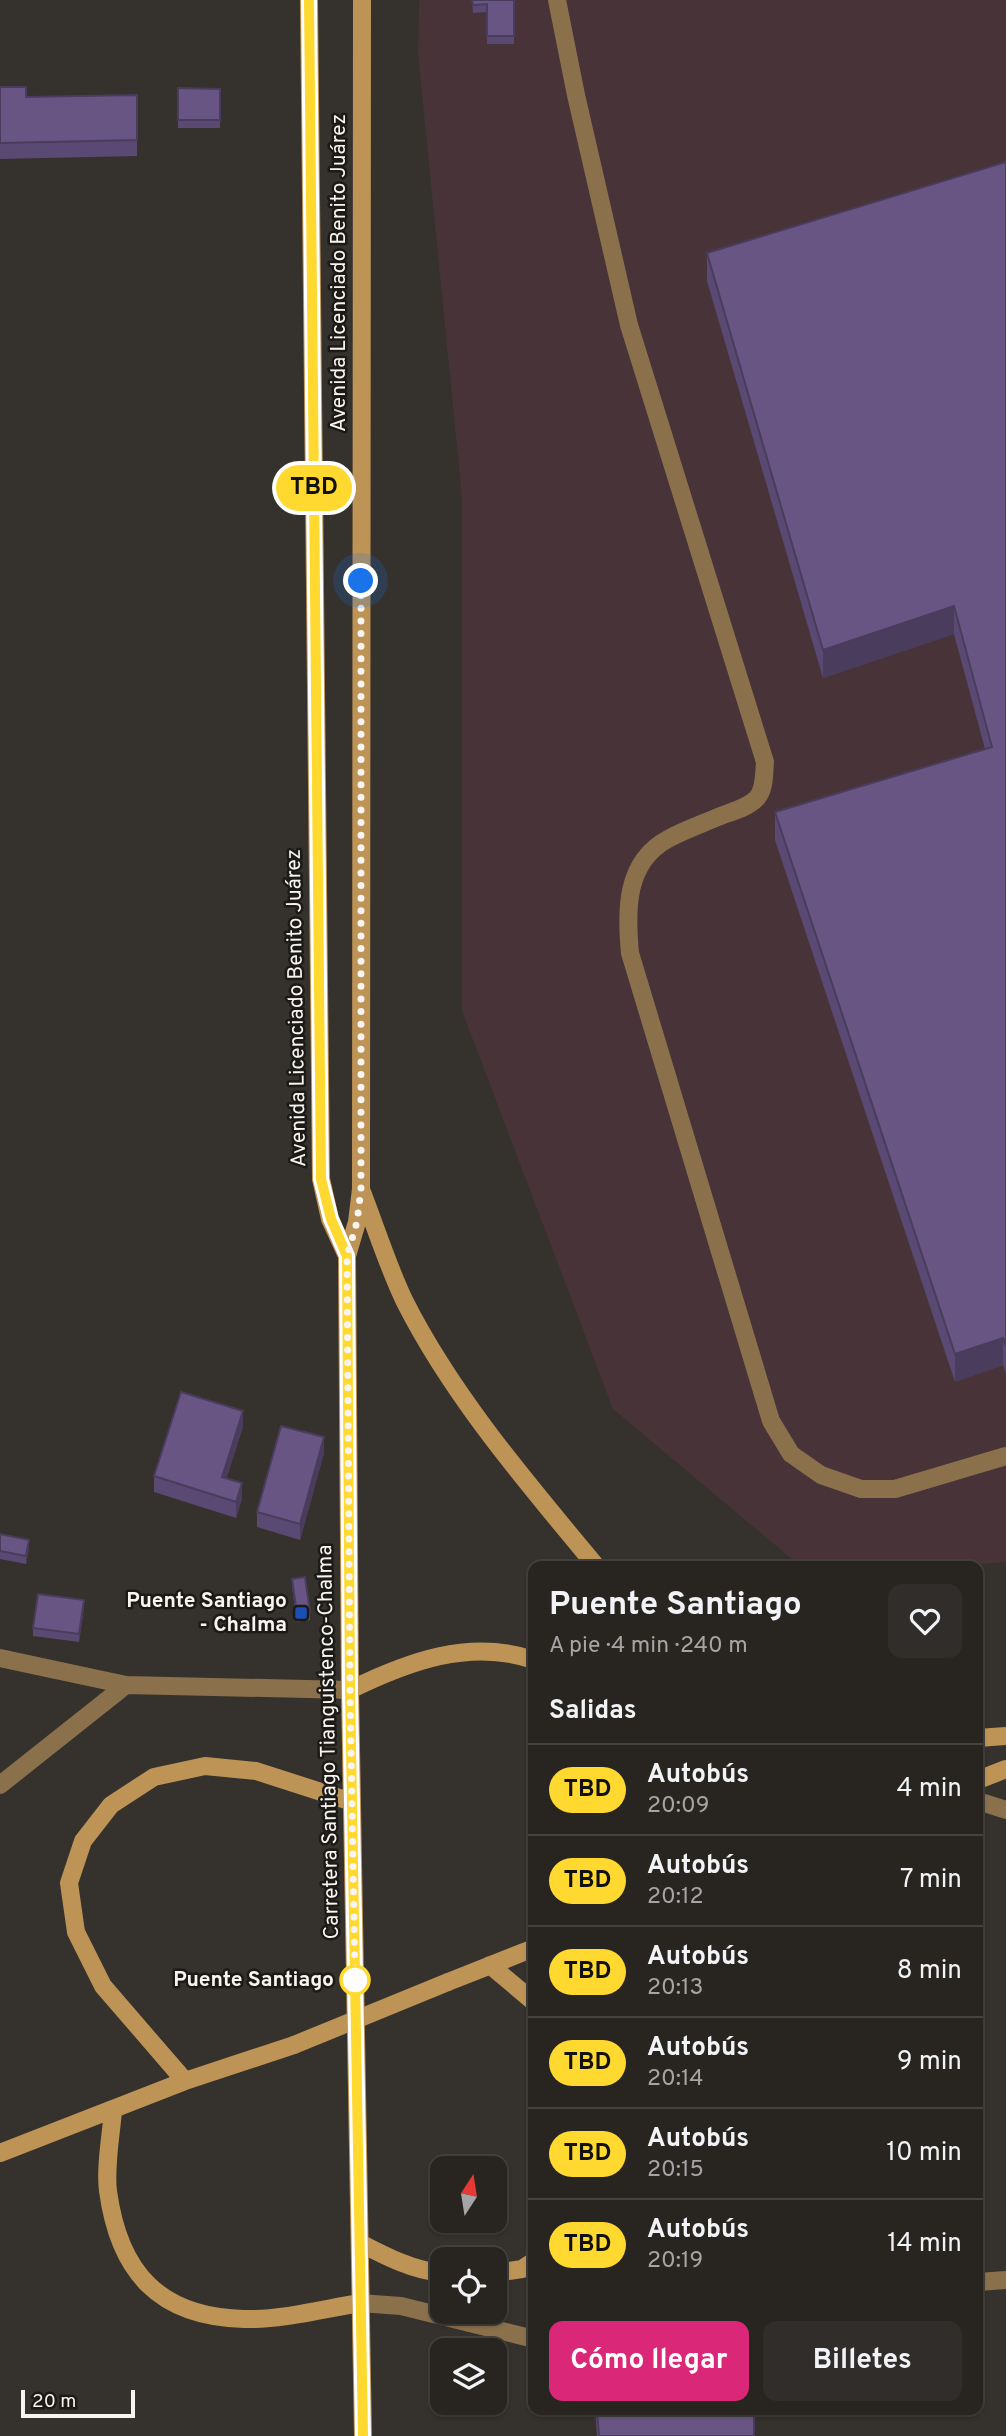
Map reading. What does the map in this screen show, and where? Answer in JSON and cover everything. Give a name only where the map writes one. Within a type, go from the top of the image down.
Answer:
[{"type":"main road","name":"Avenida Licenciado Benito Juárez","points":[[309,0],[321,1179],[331,1219],[347,1256]]},
{"type":"main road","name":"Avenida Licenciado Benito Juárez","points":[[347,1256],[357,1222],[361,1189],[362,0]]},
{"type":"main road","points":[[361,1189],[405,1301],[453,1382],[532,1489],[592,1561]]},
{"type":"main road","name":"Carretera Santiago Tianguistenco-Chalma","points":[[347,1256],[350,1690],[363,2436]]},
{"type":"main road","points":[[350,1690],[394,1668],[456,1652],[512,1652],[528,1658]]},
{"type":"main road","points":[[983,1738],[1006,1736]]},
{"type":"main road","points":[[185,2081],[103,1986],[76,1932],[69,1883],[83,1841],[111,1804],[153,1777],[205,1766],[256,1771],[352,1802]]},
{"type":"main road","points":[[983,1778],[1006,1769]]},
{"type":"main road","points":[[0,2153],[185,2081],[294,2045],[528,1950]]},
{"type":"main road","points":[[490,1965],[528,1996]]},
{"type":"main road","points":[[113,2110],[107,2188],[116,2235],[135,2272],[162,2297],[198,2313],[244,2319],[289,2315],[360,2303]]},
{"type":"main road","points":[[360,2243],[387,2258],[430,2270]]},
{"type":"main road","points":[[507,2271],[522,2269],[528,2265]]},
{"type":"street","points":[[557,0],[576,96],[629,325],[765,762],[764,782],[757,798],[667,839],[648,854],[632,882],[627,914],[630,953],[771,1421],[791,1454],[821,1475],[861,1489],[895,1489],[1006,1456]]},
{"type":"street","points":[[0,1658],[126,1685],[350,1690]]},
{"type":"street","points":[[0,1785],[126,1685]]},
{"type":"street","points":[[983,1803],[1006,1810]]},
{"type":"street","points":[[983,2282],[1006,2280]]},
{"type":"street","points":[[360,2303],[401,2306],[528,2338]]},
{"type":"shaded area","points":[[419,0],[1006,0],[1006,1562],[794,1561],[613,1409],[462,1011],[462,497],[418,54]]},
{"type":"building","points":[[472,0],[514,0],[514,36],[487,36],[487,4],[473,5]]},
{"type":"building","points":[[0,87],[26,87],[26,97],[137,95],[137,140],[0,143]]},
{"type":"building","points":[[178,88],[220,89],[220,120],[178,120]]},
{"type":"building","points":[[1006,162],[1006,1346],[1003,1338],[955,1354],[775,812],[992,747],[954,606],[823,650],[707,253]]},
{"type":"building","points":[[181,1392],[243,1411],[222,1477],[242,1483],[236,1502],[154,1476]]},
{"type":"building","points":[[281,1426],[324,1437],[300,1524],[257,1512]]},
{"type":"building","points":[[0,1534],[29,1540],[26,1556],[0,1551]]},
{"type":"building","points":[[305,1577],[310,1612],[297,1614],[292,1579]]},
{"type":"building","points":[[38,1594],[84,1600],[79,1634],[33,1628]]},
{"type":"building","points":[[597,2415],[754,2415],[754,2436],[599,2436]]},
{"type":"bus line","name":"TBD","points":[[309,0],[321,1179],[331,1219],[347,1256],[350,1690],[363,2436]]},
{"type":"place","name":"Puente Santiago - Chalma","points":[[301,1613]]},
{"type":"place","name":"Puente Santiago","points":[[355,1980]]},
{"type":"route","points":[[355,1980],[347,1256],[357,1222],[361,1189],[361,581]]}]
